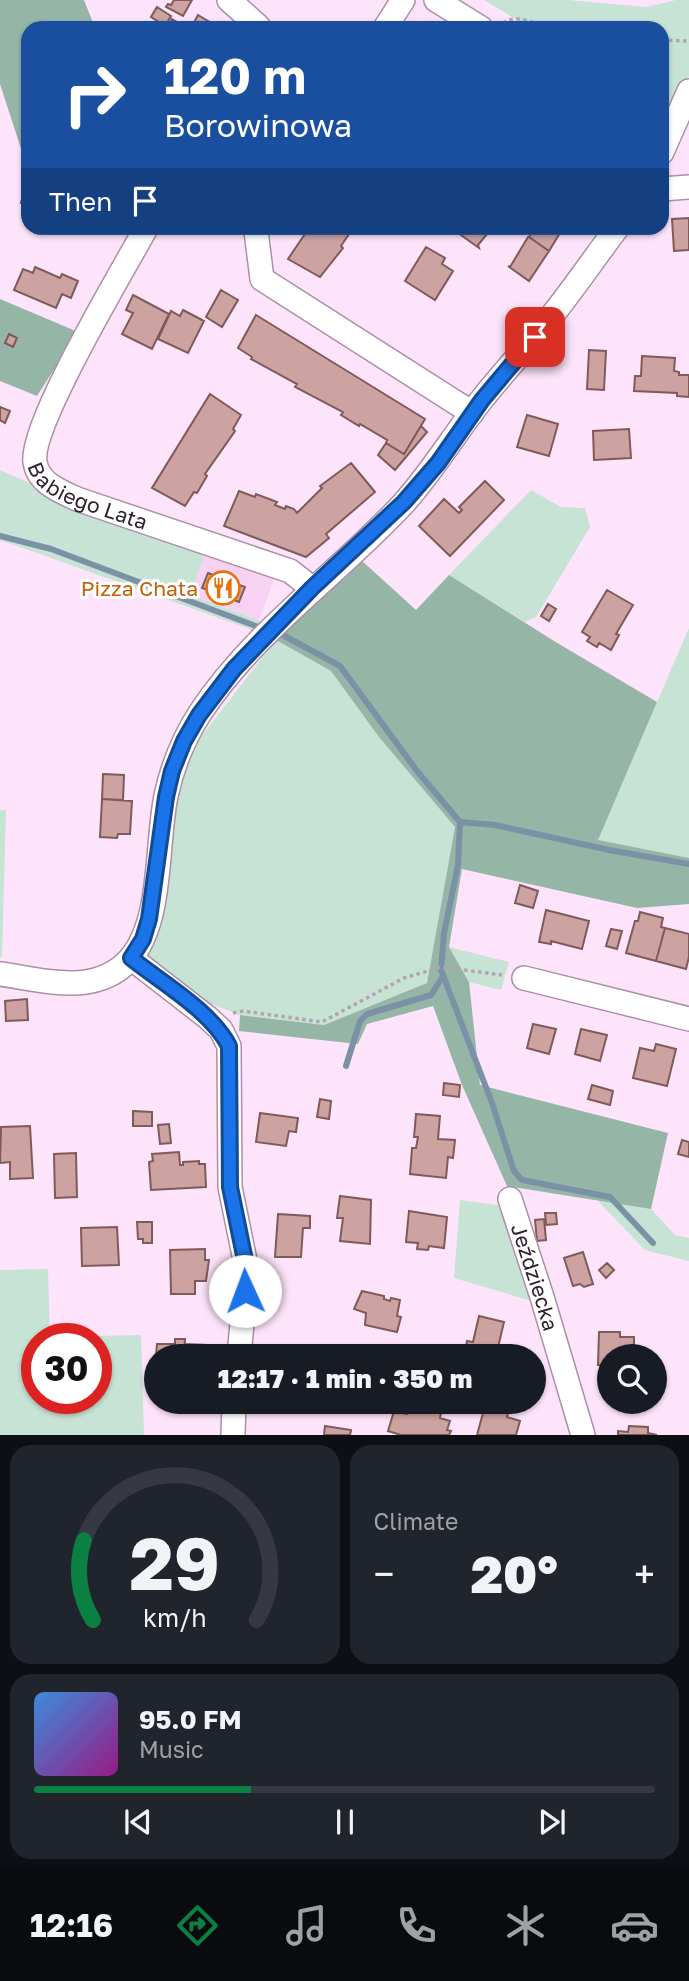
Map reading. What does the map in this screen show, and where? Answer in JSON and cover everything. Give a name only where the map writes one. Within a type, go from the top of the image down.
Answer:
[{"type":"street","points":[[229,0],[250,21]]},
{"type":"street","points":[[390,21],[403,0]]},
{"type":"street","points":[[436,0],[470,21]]},
{"type":"street","points":[[669,136],[689,91]]},
{"type":"street","points":[[669,188],[689,187]]},
{"type":"street","name":"Babiego Lata","points":[[142,235],[47,410],[35,449],[35,463],[41,477],[54,488],[77,499],[290,571],[312,588]]},
{"type":"street","points":[[256,235],[262,279],[472,413]]},
{"type":"street","points":[[0,974],[79,984],[98,981],[116,972],[131,958],[143,939],[149,919],[172,771],[184,741],[199,715],[234,669],[312,588],[404,502],[438,463],[472,413],[554,313],[612,235]]},
{"type":"street","points":[[131,958],[207,1017],[221,1030],[229,1046],[230,1187],[247,1270],[240,1344]]},
{"type":"street","points":[[524,978],[689,1019]]},
{"type":"street","name":"Jeździecka","points":[[510,1199],[583,1435]]},
{"type":"street","points":[[233,1435],[234,1414]]},
{"type":"path","points":[[512,18],[526,21]]},
{"type":"path","points":[[669,40],[689,41]]},
{"type":"path","points":[[207,1017],[243,1011],[323,1022],[404,978],[441,967],[524,978]]},
{"type":"shaded area","points":[[206,551],[276,574],[259,620],[190,595]]},
{"type":"green space","points":[[0,0],[84,0],[92,21],[21,21],[21,149],[0,84]]},
{"type":"green space","points":[[484,0],[568,0],[646,7],[689,0],[689,76],[671,113],[669,21],[519,21]]},
{"type":"green space","points":[[0,299],[78,332],[37,396],[0,381]]},
{"type":"green space","points":[[0,470],[113,520],[206,551],[190,595],[266,623],[258,632],[0,541]]},
{"type":"green space","points":[[531,490],[561,507],[585,508],[590,527],[536,617],[525,622],[449,575]]},
{"type":"green space","points":[[361,560],[416,610],[449,575],[657,702],[598,840],[689,858],[689,904],[637,908],[462,869],[449,947],[469,982],[480,1085],[668,1133],[651,1209],[507,1186],[462,1085],[433,1006],[367,1024],[358,1044],[239,1031],[240,1015],[324,1025],[427,983],[455,827],[379,737],[331,671],[276,640]]},
{"type":"green space","points":[[689,628],[689,858],[597,841]]},
{"type":"green space","points":[[276,640],[331,671],[379,737],[455,827],[427,983],[324,1025],[240,1015],[191,996],[157,973],[149,955],[175,806],[190,751]]},
{"type":"green space","points":[[0,810],[6,810],[2,957],[0,957]]},
{"type":"green space","points":[[449,947],[509,962],[501,990],[469,982]]},
{"type":"green space","points":[[460,1200],[504,1206],[535,1302],[454,1278]]},
{"type":"green space","points":[[597,1200],[651,1209],[675,1235],[689,1238],[689,1261],[645,1250]]},
{"type":"green space","points":[[48,1269],[50,1323],[21,1323],[21,1414],[112,1414],[112,1336],[141,1335],[144,1435],[0,1435],[0,1270]]},
{"type":"building","points":[[174,0],[192,0],[183,16],[166,7]]},
{"type":"building","points":[[157,7],[171,16],[168,21],[157,21],[151,17]]},
{"type":"building","points":[[198,15],[208,21],[195,21]]},
{"type":"building","points":[[689,218],[689,250],[674,251],[672,219]]},
{"type":"building","points":[[304,235],[348,235],[341,246],[343,248],[320,277],[288,259]]},
{"type":"building","points":[[461,235],[486,235],[478,245],[479,248]]},
{"type":"building","points":[[530,235],[559,235],[549,251],[529,237]]},
{"type":"building","points":[[528,237],[549,251],[529,281],[508,266],[510,267]]},
{"type":"building","points":[[426,247],[445,258],[442,264],[453,271],[435,300],[405,281]]},
{"type":"building","points":[[35,267],[60,278],[62,274],[78,281],[71,298],[62,294],[56,308],[14,290],[23,269],[33,273]]},
{"type":"building","points":[[221,290],[238,300],[222,327],[206,317]]},
{"type":"building","points":[[133,295],[169,314],[152,349],[122,334],[133,313],[126,310]]},
{"type":"building","points":[[183,310],[204,321],[188,353],[158,339],[171,311],[180,316]]},
{"type":"building","points":[[256,315],[425,419],[404,454],[386,443],[387,440],[341,415],[343,412],[295,387],[297,384],[251,359],[252,357],[238,348]]},
{"type":"building","points":[[9,334],[17,338],[13,347],[5,343]]},
{"type":"building","points":[[589,350],[606,351],[604,390],[587,389]]},
{"type":"building","points":[[642,356],[675,358],[674,371],[679,372],[679,375],[689,375],[689,397],[677,396],[677,393],[634,391],[635,376],[641,376]]},
{"type":"building","points":[[210,394],[241,415],[233,429],[235,431],[205,474],[207,476],[197,493],[194,492],[185,506],[152,488]]},
{"type":"building","points":[[0,407],[10,411],[5,423],[0,420]]},
{"type":"building","points":[[527,415],[558,424],[549,456],[517,447]]},
{"type":"building","points":[[421,426],[427,432],[395,470],[378,455],[386,443],[404,454]]},
{"type":"building","points":[[629,429],[631,458],[594,460],[593,431]]},
{"type":"building","points":[[351,463],[375,492],[326,534],[329,538],[306,557],[224,526],[239,491],[255,497],[256,494],[277,502],[275,505],[285,509],[286,506],[294,509],[297,513],[322,488],[320,486]]},
{"type":"building","points":[[485,481],[504,500],[450,556],[419,526],[444,499],[459,513],[462,510],[459,507]]},
{"type":"building","name":"Pizza Chata","points":[[208,573],[245,587],[239,602],[202,588]]},
{"type":"building","points":[[607,590],[633,605],[616,634],[619,635],[611,650],[599,643],[597,647],[587,641],[590,637],[582,632]]},
{"type":"building","points":[[548,604],[556,609],[549,621],[541,616]]},
{"type":"building","points":[[103,774],[124,775],[123,800],[102,799]]},
{"type":"building","points":[[102,799],[132,801],[130,834],[118,834],[117,838],[100,837]]},
{"type":"building","points":[[520,885],[538,891],[533,908],[515,903]]},
{"type":"building","points":[[546,910],[589,921],[582,949],[551,941],[551,944],[539,942]]},
{"type":"building","points":[[640,912],[663,918],[661,927],[665,928],[656,961],[626,953]]},
{"type":"building","points":[[665,928],[689,934],[686,969],[656,961]]},
{"type":"building","points":[[611,929],[622,931],[617,949],[606,946]]},
{"type":"building","points":[[27,999],[28,1020],[6,1021],[5,1001]]},
{"type":"building","points":[[533,1024],[556,1029],[549,1054],[527,1048]]},
{"type":"building","points":[[581,1029],[607,1035],[600,1061],[575,1054]]},
{"type":"building","points":[[656,1044],[676,1049],[667,1086],[633,1078],[640,1048],[654,1051]]},
{"type":"building","points":[[444,1083],[460,1085],[459,1097],[443,1095]]},
{"type":"building","points":[[592,1085],[613,1091],[610,1105],[588,1099]]},
{"type":"building","points":[[320,1099],[331,1101],[329,1119],[317,1117]]},
{"type":"building","points":[[133,1111],[152,1112],[152,1126],[133,1126]]},
{"type":"building","points":[[260,1113],[298,1118],[296,1132],[289,1131],[286,1146],[256,1142]]},
{"type":"building","points":[[416,1114],[440,1116],[438,1139],[455,1140],[453,1158],[448,1157],[446,1178],[410,1174],[412,1148],[416,1148],[418,1137],[414,1137]]},
{"type":"building","points":[[169,1124],[171,1143],[160,1144],[158,1125]]},
{"type":"building","points":[[30,1126],[33,1178],[10,1179],[10,1162],[0,1163],[1,1127]]},
{"type":"building","points":[[682,1140],[689,1142],[689,1157],[678,1154]]},
{"type":"building","points":[[179,1152],[180,1165],[183,1165],[183,1162],[199,1161],[199,1164],[205,1164],[206,1187],[151,1190],[149,1162],[153,1161],[152,1154]]},
{"type":"building","points":[[76,1153],[77,1197],[55,1198],[54,1154]]},
{"type":"building","points":[[340,1196],[371,1200],[370,1244],[340,1241],[343,1218],[337,1218]]},
{"type":"building","points":[[409,1211],[447,1217],[444,1248],[429,1246],[428,1250],[417,1249],[418,1243],[406,1242]]},
{"type":"building","points":[[545,1213],[556,1213],[557,1224],[546,1225]]},
{"type":"building","points":[[278,1214],[310,1216],[310,1228],[303,1228],[301,1257],[275,1257]]},
{"type":"building","points":[[544,1219],[546,1240],[537,1241],[535,1220]]},
{"type":"building","points":[[137,1222],[152,1222],[152,1243],[143,1243],[143,1239],[138,1239]]},
{"type":"building","points":[[117,1227],[119,1265],[82,1266],[81,1228]]},
{"type":"building","points":[[205,1249],[205,1260],[209,1260],[206,1281],[195,1281],[195,1294],[171,1294],[170,1250]]},
{"type":"building","points":[[583,1252],[593,1284],[573,1286],[564,1258]]},
{"type":"building","points":[[607,1263],[614,1270],[606,1278],[599,1270]]},
{"type":"building","points":[[362,1291],[384,1296],[384,1299],[390,1301],[391,1298],[400,1300],[397,1316],[401,1317],[397,1332],[365,1325],[366,1313],[354,1309]]},
{"type":"building","points":[[479,1316],[504,1322],[499,1344],[466,1344],[467,1341],[473,1342]]},
{"type":"building","points":[[599,1332],[620,1332],[620,1337],[634,1337],[634,1344],[599,1344]]},
{"type":"building","points":[[175,1339],[185,1339],[185,1344],[175,1344]]},
{"type":"building","points":[[393,1414],[441,1414],[440,1418],[450,1421],[447,1430],[451,1431],[449,1435],[401,1435],[388,1431]]},
{"type":"building","points":[[483,1414],[508,1414],[507,1417],[520,1421],[516,1435],[477,1435]]},
{"type":"building","points":[[325,1426],[351,1430],[350,1435],[324,1435]]},
{"type":"building","points":[[629,1426],[648,1427],[648,1433],[657,1435],[618,1435],[618,1431],[628,1432]]},
{"type":"waterway","points":[[0,536],[51,549],[261,628]]},
{"type":"waterway","points":[[281,634],[340,666],[417,771],[460,822],[458,865],[444,933],[441,970],[492,1103],[514,1171],[522,1180],[610,1197],[653,1243]]},
{"type":"waterway","points":[[460,822],[495,825],[689,864]]},
{"type":"waterway","points":[[346,1066],[360,1021],[367,1014],[431,995],[443,976]]},
{"type":"place","name":"Pizza Chata","points":[[223,588]]},
{"type":"route","points":[[245,1291],[247,1270],[230,1187],[229,1046],[221,1030],[207,1017],[131,958],[143,939],[149,919],[172,771],[184,741],[199,715],[234,669],[312,588],[404,502],[438,463],[482,400],[535,337]]}]
